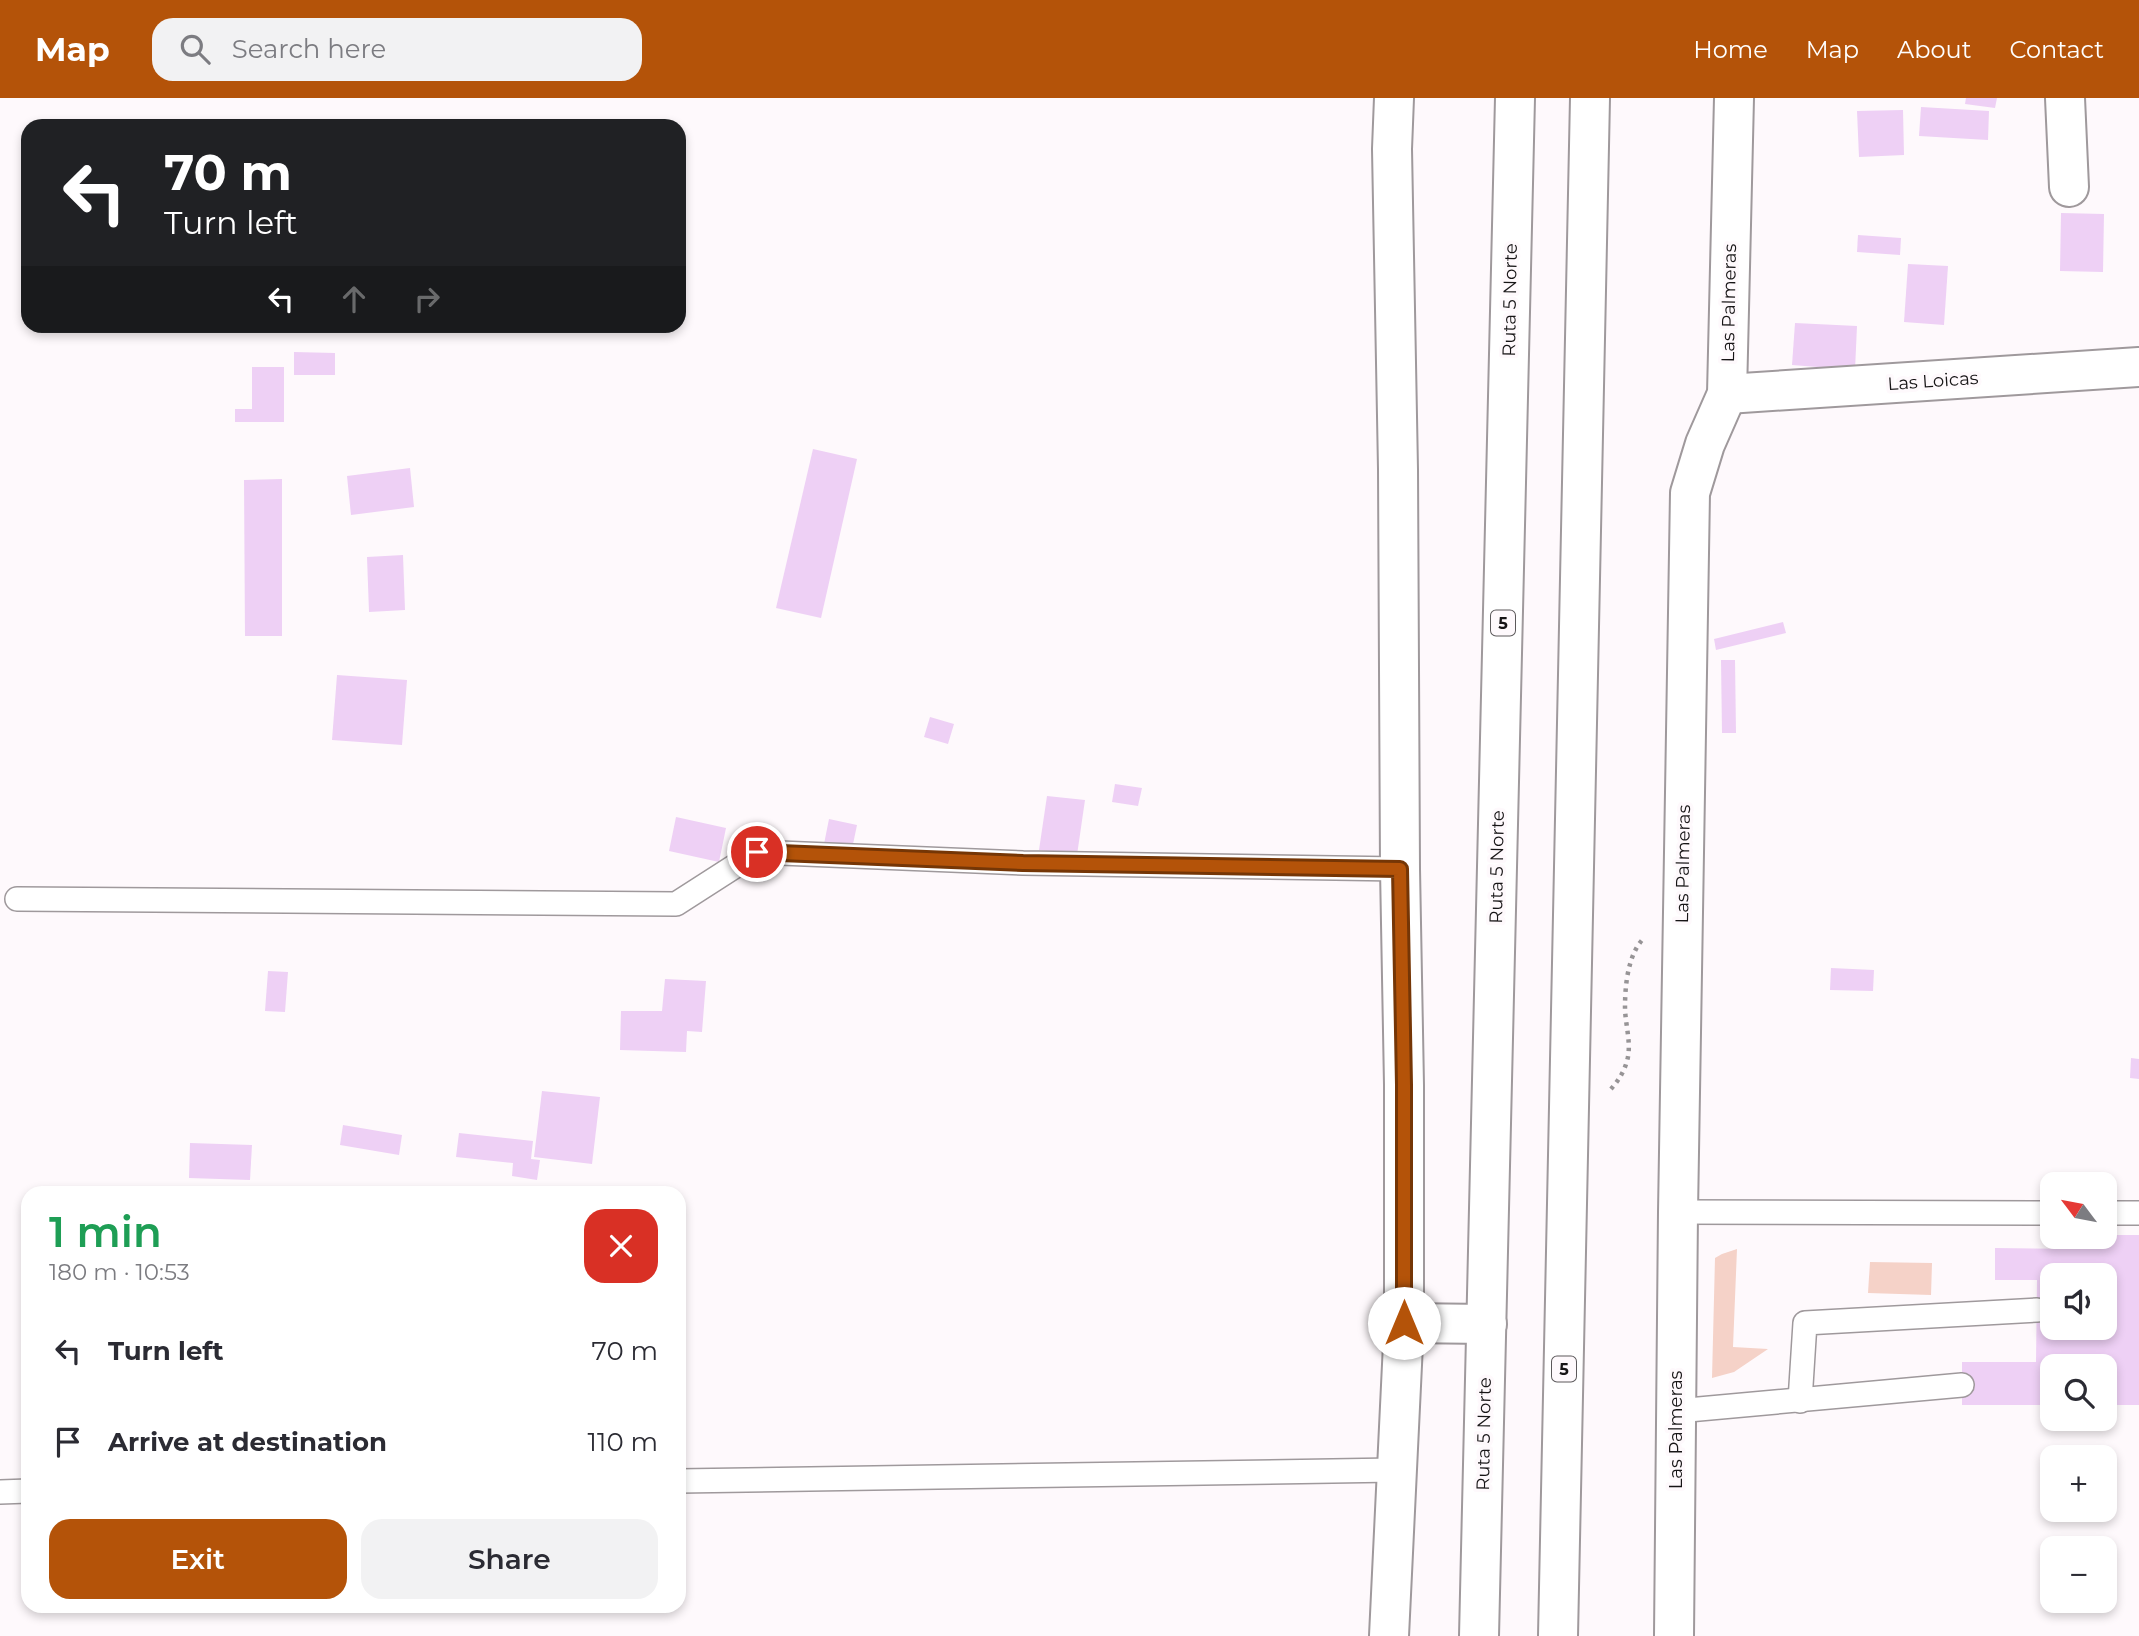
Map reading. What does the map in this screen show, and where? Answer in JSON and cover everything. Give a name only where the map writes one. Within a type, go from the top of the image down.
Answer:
[{"type":"main road","points":[[1388,1636],[1404,1323],[1398,482],[1392,149],[1394,98]]},
{"type":"main road","name":"Ruta 5 Norte","points":[[1479,1636],[1515,98]]},
{"type":"main road","name":"5","points":[[1558,1636],[1590,98]]},
{"type":"main road","name":"Las Palmeras","points":[[1674,1636],[1690,493],[1705,444],[1727,394],[1734,98]]},
{"type":"main road","points":[[2065,98],[2070,187]]},
{"type":"main road","name":"Las Loicas","points":[[1727,394],[2139,367]]},
{"type":"main road","points":[[1404,1323],[1487,1324]]},
{"type":"lane","points":[[17,899],[676,904],[757,852],[1023,863],[1400,869]]},
{"type":"lane","points":[[1678,1212],[2040,1213]]},
{"type":"lane","points":[[2118,1213],[2139,1213]]},
{"type":"lane","points":[[1800,1401],[1805,1323],[2037,1310]]},
{"type":"lane","points":[[1677,1411],[1962,1385]]},
{"type":"lane","points":[[686,1481],[1395,1470]]},
{"type":"lane","points":[[0,1492],[21,1491]]},
{"type":"path","points":[[1569,1103],[1603,1099],[1620,1080],[1628,1060],[1625,1006],[1628,974],[1635,947],[1652,929],[1683,910]]},
{"type":"shaded area","points":[[1737,1249],[1733,1347],[1768,1349],[1734,1372],[1712,1378],[1715,1258]]},
{"type":"shaded area","points":[[1870,1262],[1932,1263],[1931,1295],[1868,1293]]},
{"type":"building","points":[[1966,98],[1997,98],[1995,108],[1965,104]]},
{"type":"building","points":[[1921,107],[1989,111],[1988,140],[1919,136]]},
{"type":"building","points":[[1903,110],[1904,155],[1859,157],[1857,111]]},
{"type":"building","points":[[2061,213],[2104,214],[2103,272],[2060,271]]},
{"type":"building","points":[[1858,235],[1901,238],[1900,255],[1857,252]]},
{"type":"building","points":[[1908,264],[1948,266],[1944,325],[1904,322]]},
{"type":"building","points":[[1795,323],[1857,326],[1855,370],[1792,365]]},
{"type":"building","points":[[294,352],[335,353],[335,375],[294,375]]},
{"type":"building","points":[[252,367],[284,367],[284,422],[235,422],[235,409],[252,409]]},
{"type":"building","points":[[813,449],[857,459],[821,618],[776,608]]},
{"type":"building","points":[[410,468],[414,507],[351,515],[347,476]]},
{"type":"building","points":[[282,479],[282,636],[245,636],[244,480]]},
{"type":"building","points":[[403,555],[405,610],[369,612],[367,557]]},
{"type":"building","points":[[1783,622],[1786,633],[1716,650],[1714,639]]},
{"type":"building","points":[[1721,660],[1735,660],[1736,733],[1722,733]]},
{"type":"building","points":[[337,675],[407,680],[402,745],[332,740]]},
{"type":"building","points":[[930,717],[954,724],[948,744],[924,737]]},
{"type":"building","points":[[1115,784],[1142,788],[1138,806],[1112,802]]},
{"type":"building","points":[[1047,796],[1085,800],[1077,855],[1039,850]]},
{"type":"building","points":[[676,817],[726,828],[719,862],[669,851]]},
{"type":"building","points":[[829,819],[857,825],[852,849],[824,844]]},
{"type":"building","points":[[1831,968],[1874,970],[1873,991],[1830,990]]},
{"type":"building","points":[[268,971],[288,972],[285,1012],[265,1011]]},
{"type":"building","points":[[665,979],[706,981],[702,1032],[687,1031],[686,1052],[620,1050],[621,1011],[662,1011]]},
{"type":"building","points":[[2131,1058],[2139,1059],[2139,1079],[2130,1078]]},
{"type":"building","points":[[542,1091],[600,1097],[592,1164],[534,1157]]},
{"type":"building","points":[[343,1125],[402,1135],[399,1155],[340,1145]]},
{"type":"building","points":[[459,1133],[533,1141],[531,1159],[540,1160],[537,1180],[512,1176],[513,1163],[456,1157]]},
{"type":"building","points":[[190,1143],[252,1145],[250,1180],[189,1178]]},
{"type":"building","points":[[2118,1235],[2139,1235],[2139,1405],[2117,1405],[2117,1354],[2040,1354],[2040,1405],[1962,1405],[1962,1362],[2036,1362],[2037,1280],[1995,1280],[1995,1248],[2118,1250]]},
{"type":"route","points":[[757,852],[1023,863],[1400,869],[1404,1323]]}]
